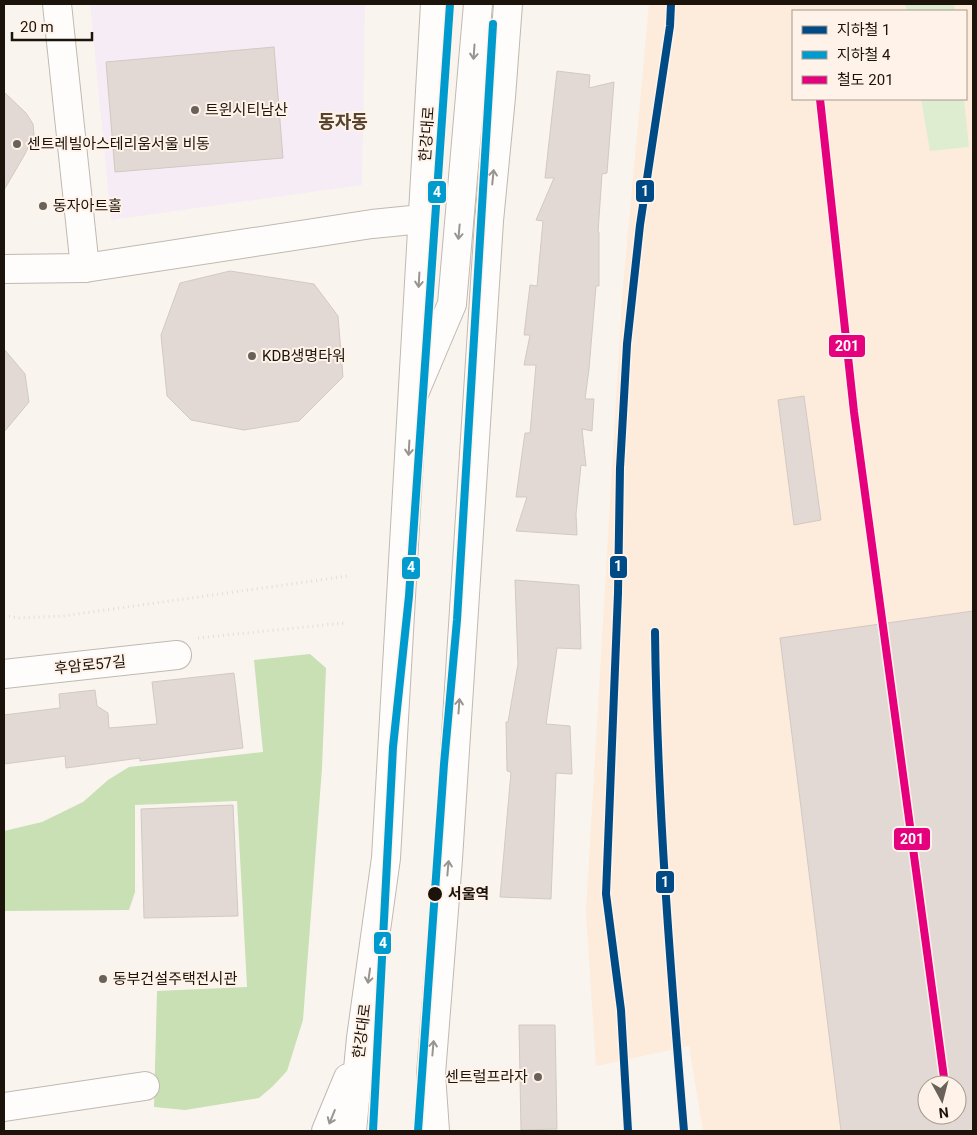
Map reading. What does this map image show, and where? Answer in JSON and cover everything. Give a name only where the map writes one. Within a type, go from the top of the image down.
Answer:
[{"type":"main road","points":[[57,4],[84,268]]},
{"type":"main road","name":"한강대로","points":[[352,1131],[361,1038],[386,858],[435,4]]},
{"type":"main road","points":[[412,399],[452,304],[478,4]]},
{"type":"main road","points":[[436,1131],[431,1074],[449,849],[489,221],[508,4]]},
{"type":"main road","points":[[4,269],[84,268],[372,224],[422,219]]},
{"type":"main road","name":"후암로57길","points":[[4,674],[186,647]]},
{"type":"main road","points":[[326,1131],[352,1069],[361,1038]]},
{"type":"main road","points":[[4,1107],[145,1086]]},
{"type":"path","points":[[4,615],[17,618],[63,616],[348,576]]},
{"type":"path","points":[[186,647],[344,623]]},
{"type":"shaded area","name":"트윈시티남산","points":[[90,4],[365,4],[362,185],[111,220]]},
{"type":"shaded area","points":[[649,4],[973,4],[973,1131],[703,1131],[689,1046],[596,1066],[586,912],[622,299]]},
{"type":"green space","points":[[905,4],[954,4],[955,10],[907,10]]},
{"type":"green space","points":[[921,100],[964,100],[969,147],[930,151]]},
{"type":"green space","points":[[310,654],[326,668],[322,768],[303,1020],[287,1071],[259,1098],[185,1110],[154,1107],[157,991],[247,987],[237,801],[135,805],[135,892],[129,910],[4,911],[4,831],[42,822],[83,802],[108,780],[129,767],[263,752],[254,660]]},
{"type":"building","name":"트윈시티남산","points":[[274,47],[283,158],[115,172],[106,62]]},
{"type":"building","points":[[557,71],[590,75],[589,88],[614,82],[607,173],[602,174],[598,232],[599,286],[596,286],[585,399],[594,399],[592,431],[582,429],[586,466],[581,465],[576,514],[577,535],[516,531],[527,497],[516,497],[525,433],[530,433],[536,365],[524,365],[530,335],[524,335],[530,285],[537,286],[543,221],[536,220],[554,178],[545,178]]},
{"type":"building","name":"센트레빌아스테리움서울 비동","points":[[4,92],[26,113],[33,124],[34,135],[4,190]]},
{"type":"building","name":"KDB생명타워","points":[[230,271],[314,284],[338,316],[343,377],[299,421],[244,430],[191,420],[167,396],[161,335],[180,283]]},
{"type":"building","points":[[4,349],[25,374],[29,402],[4,432]]},
{"type":"building","points":[[804,396],[821,520],[794,525],[778,400]]},
{"type":"building","points":[[515,580],[579,585],[581,649],[557,648],[546,724],[570,726],[572,774],[556,773],[551,899],[500,897],[511,772],[507,771],[506,722],[508,722],[518,664]]},
{"type":"building","points":[[973,611],[973,1131],[841,1131],[780,638]]},
{"type":"building","points":[[234,673],[243,748],[140,761],[140,758],[66,768],[65,756],[4,764],[4,715],[60,708],[59,694],[95,690],[97,706],[108,713],[109,728],[157,724],[152,682]]},
{"type":"building","points":[[233,805],[238,916],[144,918],[141,809]]},
{"type":"building","name":"센트럴프라자","points":[[519,1025],[555,1025],[557,1129],[521,1130]]},
{"type":"metro line","name":"4","points":[[373,1131],[393,747],[409,596],[450,4]]},
{"type":"metro line","name":"1","points":[[628,1131],[621,1010],[606,894],[618,593],[620,468],[627,344],[640,225],[670,26],[671,4]]},
{"type":"metro line","name":"4","points":[[418,1131],[444,764],[457,620],[493,24]]},
{"type":"metro line","name":"1","points":[[655,632],[661,819],[684,1131]]},
{"type":"rail line","name":"201","points":[[820,100],[854,412],[944,1075]]},
{"type":"place","name":"트윈시티남산","points":[[195,110]]},
{"type":"place","name":"센트레빌아스테리움서울 비동","points":[[17,144]]},
{"type":"place","name":"동자아트홀","points":[[43,206]]},
{"type":"place","name":"KDB생명타워","points":[[252,356]]},
{"type":"place","name":"서울역","points":[[435,894]]},
{"type":"place","name":"동부건설주택전시관","points":[[103,979]]},
{"type":"place","name":"센트럴프라자","points":[[538,1077]]},
{"type":"district","name":"동자동","points":[[343,122]]}]
